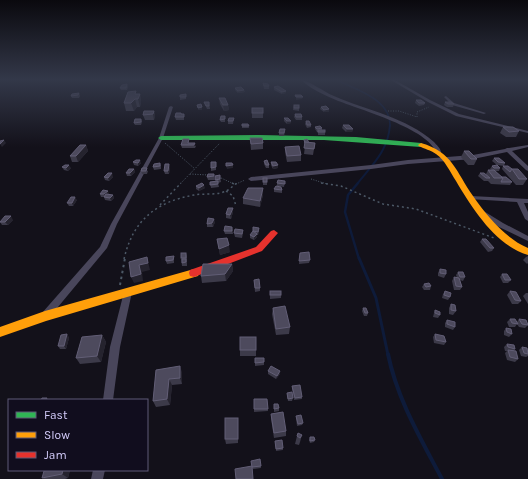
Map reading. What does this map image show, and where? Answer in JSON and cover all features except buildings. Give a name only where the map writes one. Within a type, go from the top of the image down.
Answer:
[{"type":"street","points":[[348,102],[402,122],[427,138],[438,149],[478,210],[502,237],[511,244],[528,252]]},
{"type":"street","points":[[432,102],[458,115],[528,132]]},
{"type":"street","points":[[441,106],[452,108],[453,104],[484,113]]},
{"type":"street","points":[[45,316],[103,248],[114,224],[160,138],[171,107]]},
{"type":"street","points":[[160,138],[318,138],[388,140],[425,146],[441,155]]},
{"type":"street","points":[[251,179],[302,174],[441,155],[488,155],[528,146]]},
{"type":"street","points":[[507,150],[527,167]]},
{"type":"street","points":[[471,198],[528,201]]},
{"type":"street","points":[[520,201],[528,219]]},
{"type":"street","points":[[478,210],[501,225],[528,239]]},
{"type":"street","points":[[0,332],[45,316],[192,274],[246,255],[259,249],[274,233]]},
{"type":"street","points":[[108,399],[123,294]]},
{"type":"path","points":[[373,112],[400,111],[417,117],[416,112],[431,106],[430,102]]},
{"type":"path","points":[[160,138],[195,169]]},
{"type":"path","points":[[123,294],[123,259],[132,233],[146,215],[158,206],[225,138]]},
{"type":"path","points":[[190,174],[210,175]]},
{"type":"path","points":[[302,174],[321,183],[341,186],[383,204],[416,209],[462,224],[495,239]]},
{"type":"path","points":[[216,176],[234,184]]},
{"type":"path","points":[[158,206],[184,197],[226,191],[238,181],[251,179]]},
{"type":"path","points":[[226,191],[233,196],[236,206]]},
{"type":"waterway","points":[[379,102],[389,117],[390,126]]},
{"type":"waterway","points":[[357,184],[383,150],[389,134],[390,126]]},
{"type":"waterway","points":[[358,183],[348,195],[345,212],[359,259]]},
{"type":"waterway","points":[[359,258],[376,298],[388,355]]},
{"type":"waterway","points":[[388,354],[397,387],[410,418],[442,479]]},
{"type":"traffic: fast","points":[[161,138],[324,138],[356,139],[421,145]]},
{"type":"traffic: slow","points":[[421,145],[438,152],[445,158],[470,198],[491,225],[515,246],[528,252]]},
{"type":"traffic: slow","points":[[0,332],[45,316],[194,273]]},
{"type":"traffic: jam","points":[[194,273],[259,249],[274,233]]}]
